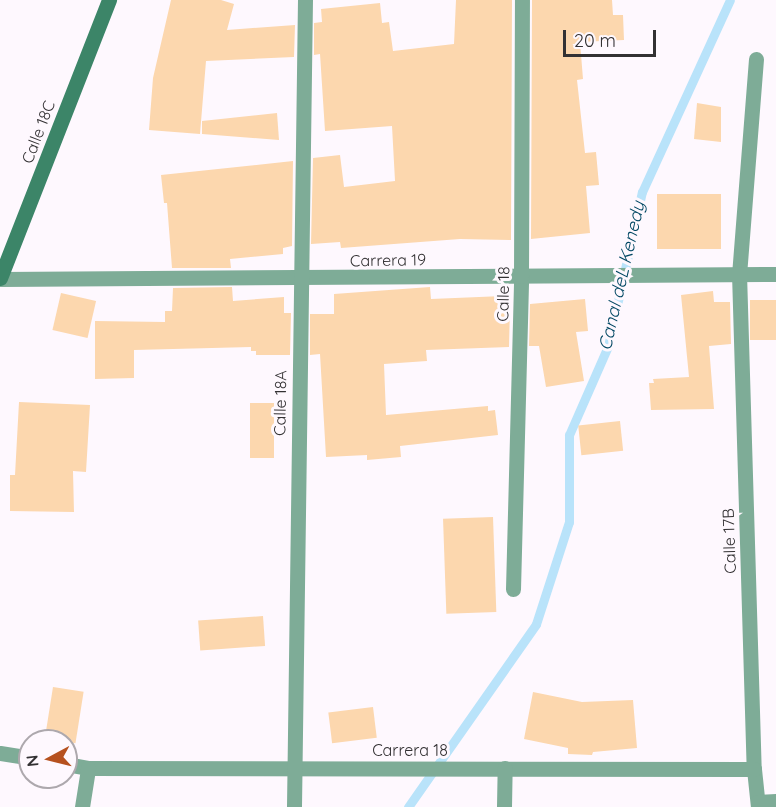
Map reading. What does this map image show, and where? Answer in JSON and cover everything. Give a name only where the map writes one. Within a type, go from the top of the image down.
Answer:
[{"type":"main road","name":"Calle 18C","points":[[0,278],[109,0]]},
{"type":"street","name":"Calle 18A","points":[[294,807],[305,0]]},
{"type":"street","name":"Calle 18","points":[[513,589],[521,276],[522,0]]},
{"type":"street","name":"Calle 17B","points":[[756,59],[739,273],[754,769],[758,804]]},
{"type":"street","name":"Carrera 19","points":[[0,278],[300,279],[776,274]]},
{"type":"street","points":[[0,753],[18,756]]},
{"type":"street","name":"Carrera 18","points":[[78,766],[754,769]]},
{"type":"street","points":[[81,807],[88,768]]},
{"type":"street","points":[[504,807],[505,768]]},
{"type":"street","points":[[758,804],[776,801]]},
{"type":"building","points":[[171,0],[221,0],[234,4],[227,30],[295,25],[294,57],[206,61],[200,134],[149,130],[153,78]]},
{"type":"building","points":[[456,0],[512,0],[511,240],[460,239],[341,248],[340,242],[311,244],[313,158],[340,155],[344,187],[395,181],[392,126],[325,131],[320,54],[314,55],[314,23],[322,22],[321,9],[380,3],[382,23],[389,22],[393,51],[454,44]]},
{"type":"building","points":[[532,0],[612,0],[613,15],[623,15],[624,40],[580,42],[583,79],[577,80],[585,153],[596,152],[599,185],[586,186],[590,233],[531,239]]},
{"type":"building","points":[[697,103],[721,107],[721,142],[694,139]]},
{"type":"building","points":[[277,113],[279,140],[202,134],[202,121]]},
{"type":"building","points":[[293,161],[292,246],[283,248],[283,254],[230,259],[231,268],[172,268],[167,203],[164,203],[161,175]]},
{"type":"building","points":[[657,194],[721,194],[721,249],[657,249]]},
{"type":"building","points":[[232,287],[233,301],[284,297],[284,313],[291,313],[290,355],[256,355],[256,351],[251,351],[251,347],[134,350],[134,378],[95,379],[95,321],[165,322],[165,311],[172,311],[173,288]]},
{"type":"building","points":[[430,287],[431,299],[503,296],[503,307],[510,306],[509,347],[426,350],[427,361],[384,364],[386,415],[488,406],[488,411],[495,410],[498,435],[400,446],[401,457],[367,460],[367,455],[326,457],[320,354],[310,355],[310,314],[334,314],[334,294]]},
{"type":"building","points":[[713,291],[714,302],[730,302],[731,344],[709,346],[714,409],[651,410],[649,383],[654,383],[653,379],[689,377],[681,295]]},
{"type":"building","points":[[61,293],[96,301],[88,338],[52,330]]},
{"type":"building","points":[[585,299],[588,331],[576,332],[584,381],[546,387],[539,346],[529,346],[530,304]]},
{"type":"building","points":[[750,300],[776,300],[776,340],[750,340]]},
{"type":"building","points":[[19,402],[90,405],[86,472],[73,471],[74,512],[10,511],[10,475],[15,475]]},
{"type":"building","points":[[250,403],[274,403],[274,458],[250,458]]},
{"type":"building","points":[[620,421],[623,451],[581,455],[578,425]]},
{"type":"building","points":[[493,517],[496,612],[446,614],[443,519]]},
{"type":"building","points":[[263,616],[265,646],[200,650],[198,621]]},
{"type":"building","points":[[53,687],[84,692],[78,729],[46,729]]},
{"type":"building","points":[[533,692],[582,702],[633,700],[637,748],[593,752],[592,755],[568,754],[568,748],[524,739]]},
{"type":"building","points":[[373,707],[377,738],[332,743],[328,712]]},
{"type":"waterway","name":"Canal deL Kenedy","points":[[408,807],[536,624],[569,522],[569,435],[608,346],[642,192],[730,0]]}]
